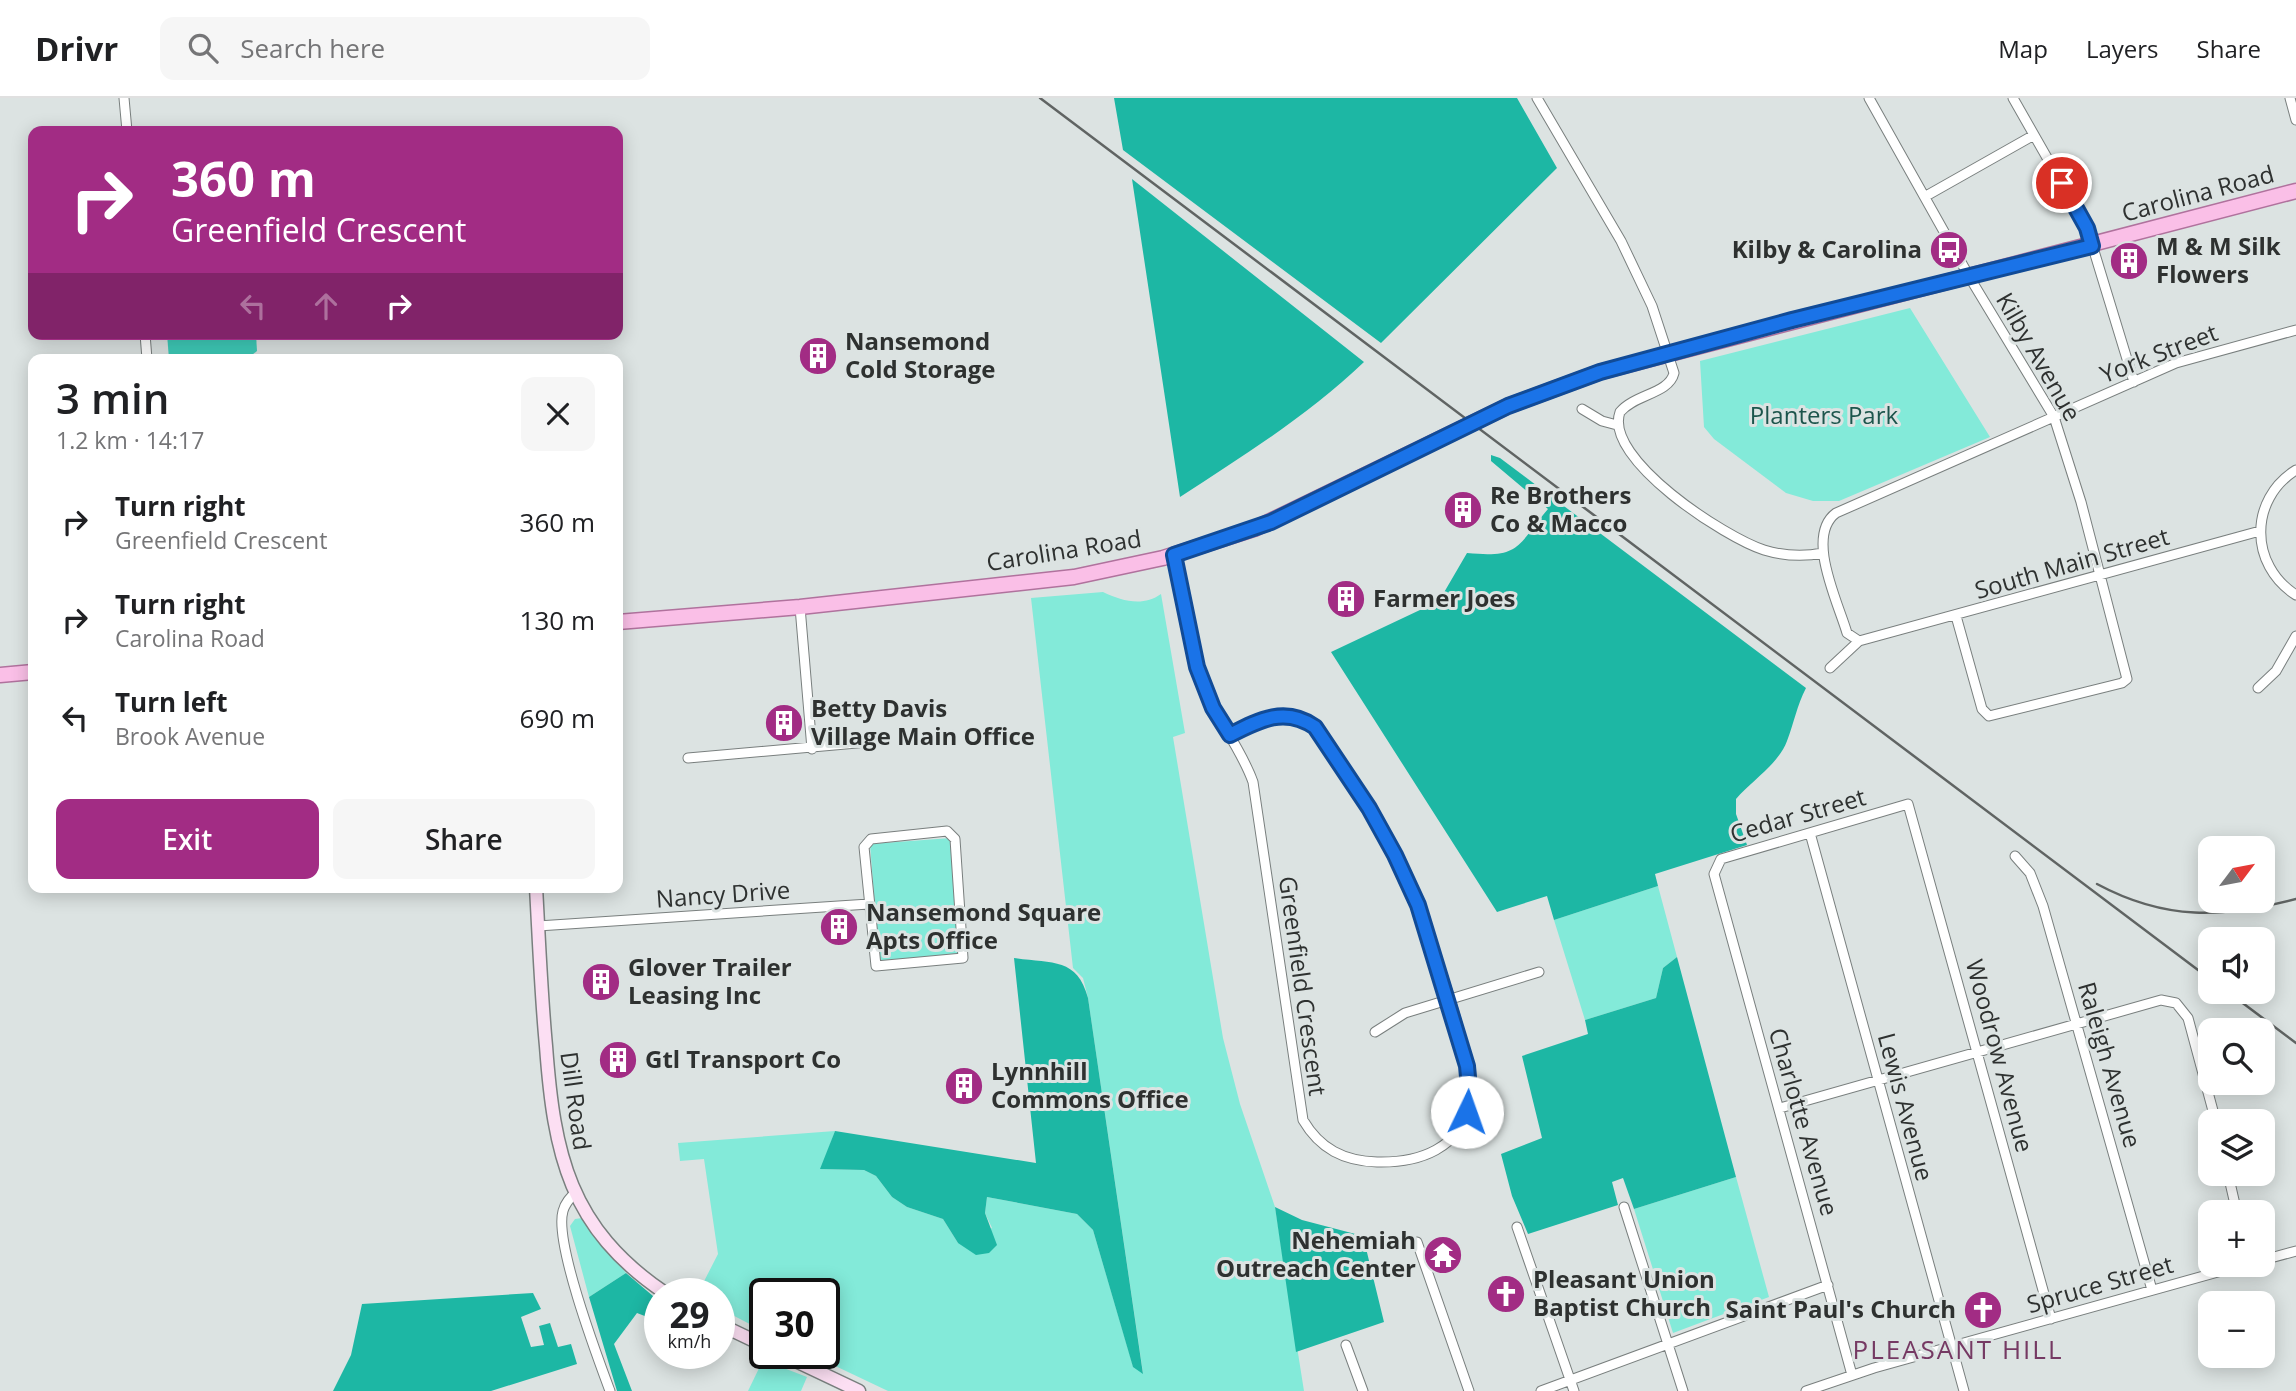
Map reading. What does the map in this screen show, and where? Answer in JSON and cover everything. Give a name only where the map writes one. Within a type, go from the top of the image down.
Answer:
[{"type":"main road","name":"Carolina Road","points":[[623,622],[800,607],[1074,577],[1174,555],[1287,514],[1508,406],[1600,372],[2296,191]]},
{"type":"main road","points":[[0,675],[28,672]]},
{"type":"street","points":[[124,98],[127,126]]},
{"type":"street","points":[[1537,98],[1621,241],[1652,306],[1674,373],[1673,380],[1666,387],[1626,405],[1617,425]]},
{"type":"street","name":"Kilby Avenue","points":[[1869,98],[1926,196],[1969,278],[2054,417],[2101,576],[2127,679],[2122,683],[2039,706],[1994,717],[1987,715],[1982,709],[1956,616]]},
{"type":"street","points":[[2013,98],[2077,206],[2134,382]]},
{"type":"street","points":[[2290,98],[2296,120]]},
{"type":"street","points":[[1926,196],[2034,135]]},
{"type":"street","name":"York Street","points":[[1823,553],[1821,544],[1824,524],[1846,508],[2197,356],[2296,330]]},
{"type":"street","points":[[1582,409],[1602,421],[1617,425],[1629,449],[1646,470],[1709,523],[1744,542],[1774,553],[1801,556],[1823,553],[1847,633],[1859,641]]},
{"type":"street","points":[[2296,470],[2282,480],[2268,498],[2260,531],[2264,552],[2274,576],[2296,595]]},
{"type":"street","name":"South Main Street","points":[[1830,668],[1859,641],[2260,531]]},
{"type":"street","name":"Greenfield Crescent","points":[[1174,555],[1197,667],[1213,708],[1247,765],[1257,800],[1299,1109],[1303,1121],[1319,1142],[1352,1159],[1403,1162],[1425,1157],[1446,1143],[1463,1121],[1470,1099],[1467,1066],[1449,1000],[1406,877],[1323,734],[1308,722],[1288,715],[1255,722],[1230,735]]},
{"type":"street","points":[[800,607],[813,749]]},
{"type":"street","points":[[2258,688],[2276,671],[2296,636]]},
{"type":"street","points":[[688,758],[813,749],[868,742]]},
{"type":"street","name":"Cedar Street","points":[[1716,880],[1715,867],[1721,859],[1908,804]]},
{"type":"street","name":"Woodrow Avenue","points":[[1908,804],[2051,1319]]},
{"type":"street","points":[[952,832],[955,839],[962,958],[876,966],[869,904],[864,847],[866,842],[871,839],[952,832]]},
{"type":"street","name":"Lewis Avenue","points":[[1810,833],[1964,1391]]},
{"type":"street","name":"Raleigh Avenue","points":[[2015,856],[2035,884],[2152,1290]]},
{"type":"street","name":"Charlotte Avenue","points":[[1716,880],[1852,1375]]},
{"type":"street","name":"Dill Road","points":[[536,893],[551,1114],[562,1160],[575,1193],[602,1234],[648,1278]]},
{"type":"street","name":"Nancy Drive","points":[[538,926],[869,904]]},
{"type":"street","points":[[1374,1032],[1400,1016],[1539,972]]},
{"type":"street","points":[[1780,1108],[2161,1000],[2176,1003],[2182,1009],[2189,1024],[2212,1109]]},
{"type":"street","points":[[575,1193],[564,1206],[563,1229],[578,1296],[610,1391]]},
{"type":"street","points":[[1624,1207],[1683,1391]]},
{"type":"street","points":[[1517,1227],[1574,1391]]},
{"type":"street","points":[[1417,1242],[1469,1391]]},
{"type":"street","points":[[2275,1257],[2296,1251]]},
{"type":"street","name":"Spruce Street","points":[[1807,1391],[1852,1375],[2199,1277]]},
{"type":"street","points":[[1541,1391],[1828,1285]]},
{"type":"street","points":[[1346,1345],[1363,1391]]},
{"type":"street","points":[[813,1369],[859,1391]]},
{"type":"green space","name":"Planters Park","points":[[1910,308],[1990,437],[1839,501],[1813,501],[1786,493],[1714,439],[1704,427],[1700,361]]},
{"type":"green space","points":[[1103,592],[1118,598],[1140,601],[1161,594],[1185,733],[1173,737],[1223,1038],[1240,1104],[1275,1207],[1304,1391],[888,1391],[840,1368],[840,1278],[749,1278],[749,1324],[735,1316],[735,1278],[706,1278],[718,1254],[704,1159],[680,1161],[678,1143],[835,1131],[821,1169],[864,1170],[876,1176],[892,1197],[907,1207],[943,1219],[958,1243],[992,1228],[985,1213],[987,1197],[1077,1214],[1093,1230],[1133,1366],[1143,1373],[1088,998],[1083,978],[1073,968],[1031,598]]},
{"type":"green space","points":[[951,838],[960,955],[879,961],[870,844]]},
{"type":"green space","points":[[1658,886],[1677,957],[1663,968],[1656,998],[1585,1020],[1554,920]]},
{"type":"green space","points":[[1736,1177],[1769,1297],[1673,1333],[1634,1209]]},
{"type":"green space","points":[[582,1218],[626,1273],[589,1297],[570,1226],[575,1219]]},
{"type":"green space","points":[[759,1369],[786,1369],[807,1377],[801,1391],[748,1391]]},
{"type":"shaded area","points":[[1114,98],[1517,98],[1557,168],[1381,343],[1123,150]]},
{"type":"shaded area","points":[[1132,179],[1364,362],[1298,417],[1180,497]]},
{"type":"shaded area","points":[[167,340],[256,340],[257,351],[253,354],[169,354]]},
{"type":"shaded area","points":[[1491,455],[1500,458],[1806,688],[1783,750],[1736,799],[1736,814],[1747,845],[1655,874],[1658,886],[1554,920],[1547,896],[1497,912],[1331,652],[1439,601],[1467,553],[1498,554],[1523,541],[1548,509],[1491,461]]},
{"type":"shaded area","points":[[1677,957],[1736,1177],[1634,1209],[1623,1178],[1612,1182],[1618,1205],[1528,1234],[1512,1196],[1501,1154],[1542,1138],[1522,1056],[1588,1034],[1585,1020],[1656,998],[1663,968]]},
{"type":"shaded area","points":[[1014,958],[1051,962],[1070,969],[1077,975],[1088,998],[1143,1374],[1133,1367],[1093,1230],[1077,1214],[987,1197],[985,1213],[997,1245],[989,1253],[976,1255],[958,1243],[943,1219],[907,1207],[892,1197],[876,1176],[864,1170],[820,1169],[835,1131],[1036,1163]]},
{"type":"shaded area","points":[[1275,1207],[1302,1220],[1363,1236],[1384,1322],[1296,1352]]},
{"type":"shaded area","points":[[626,1273],[644,1288],[644,1316],[637,1313],[614,1344],[632,1391],[617,1391],[589,1297]]},
{"type":"shaded area","points":[[533,1293],[541,1309],[521,1317],[531,1347],[544,1345],[539,1326],[550,1323],[558,1347],[571,1344],[577,1364],[491,1391],[333,1391],[351,1355],[362,1304]]},
{"type":"railway","points":[[1040,98],[2198,970]]},
{"type":"railway","points":[[2097,884],[2147,905],[2195,912],[2243,910],[2296,899]]},
{"type":"railway","points":[[2244,1004],[2296,1043]]},
{"type":"place","name":"Kilby & Carolina","points":[[1949,250]]},
{"type":"place","name":"M & M Silk Flowers","points":[[2129,261]]},
{"type":"place","name":"Nansemond Cold Storage","points":[[818,356]]},
{"type":"place","name":"Re Brothers Co & Macco","points":[[1463,510]]},
{"type":"place","name":"Farmer Joes","points":[[1346,599]]},
{"type":"place","name":"Betty Davis Village Main Office","points":[[784,723]]},
{"type":"place","name":"Nansemond Square Apts Office","points":[[839,927]]},
{"type":"place","name":"Glover Trailer Leasing Inc","points":[[601,982]]},
{"type":"place","name":"Gtl Transport Co","points":[[618,1060]]},
{"type":"place","name":"Lynnhill Commons Office","points":[[964,1086]]},
{"type":"place","name":"Nehemiah Outreach Center","points":[[1443,1255]]},
{"type":"place","name":"Pleasant Union Baptist Church","points":[[1506,1294]]},
{"type":"place","name":"Saint Paul's Church","points":[[1983,1310]]},
{"type":"district","name":"PLEASANT HILL","points":[[1958,1350]]},
{"type":"route","points":[[1467,1112],[1470,1084],[1449,1000],[1418,905],[1395,855],[1323,734],[1315,727],[1300,718],[1288,715],[1268,717],[1230,735],[1213,708],[1197,667],[1174,555],[1271,522],[1508,406],[1600,372],[1792,320],[2092,246],[2077,206],[2062,183]]}]
